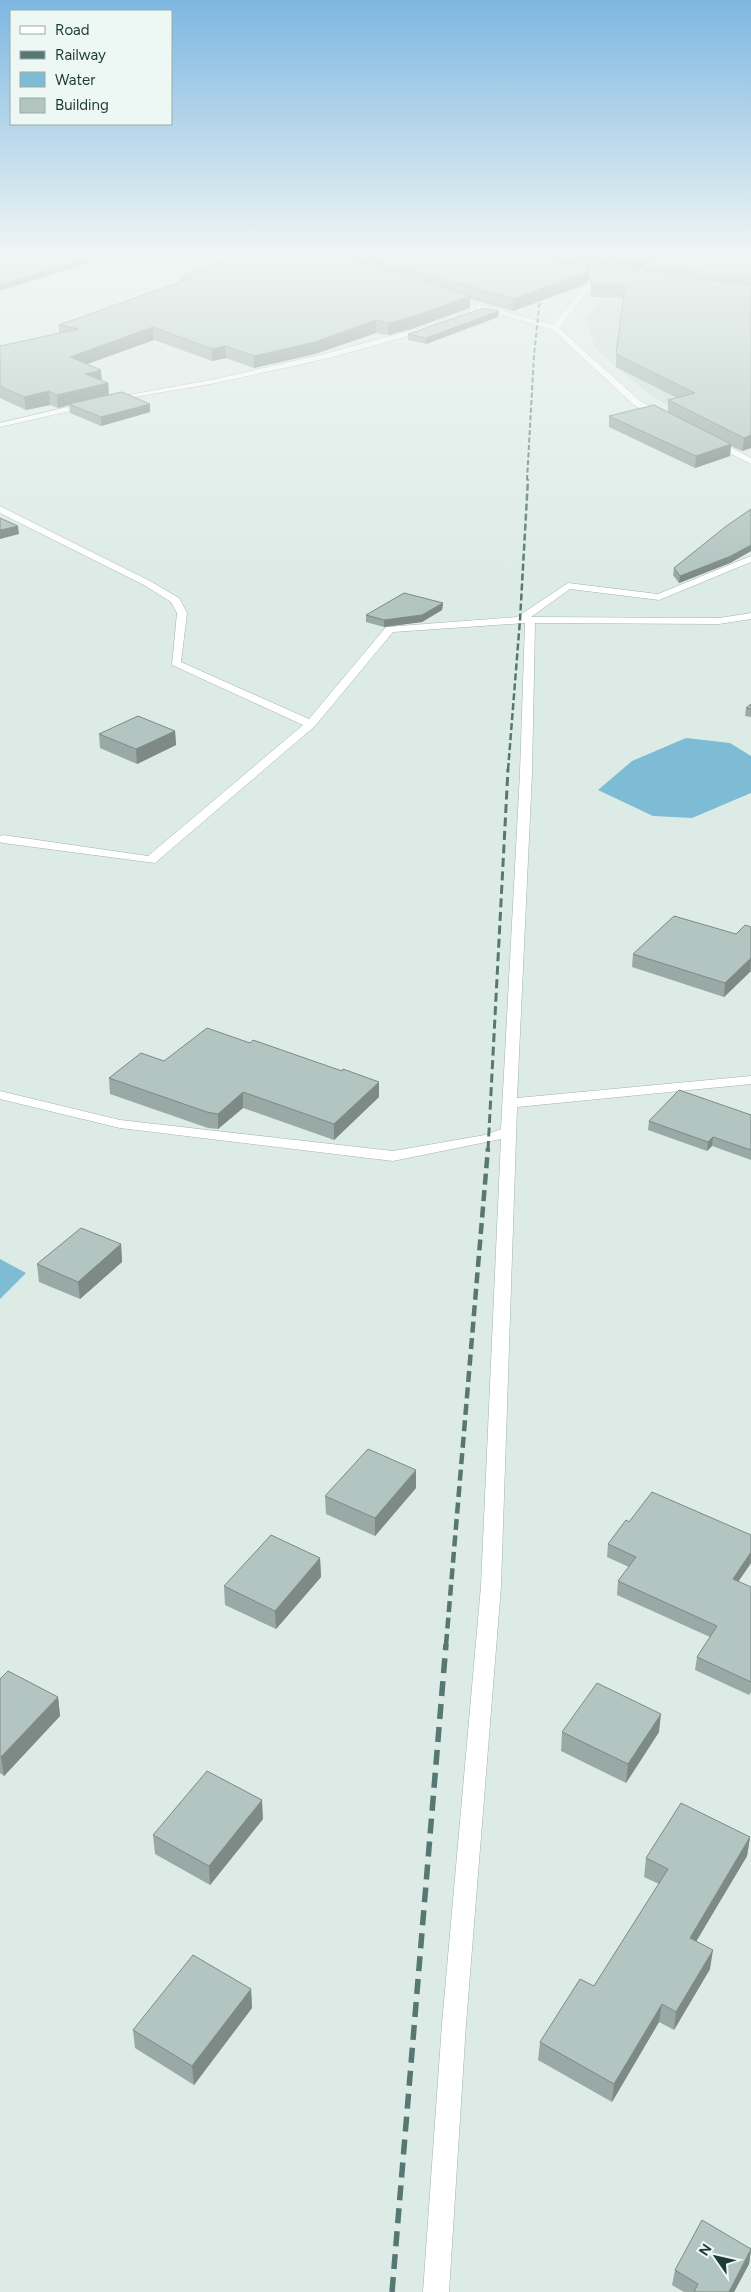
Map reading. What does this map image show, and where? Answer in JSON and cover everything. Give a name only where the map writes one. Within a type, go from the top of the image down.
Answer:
[{"type":"street","points":[[104,401],[216,381],[291,364]]},
{"type":"street","points":[[594,364],[637,403],[672,421]]},
{"type":"street","points":[[0,425],[94,403]]},
{"type":"street","points":[[707,439],[751,461]]},
{"type":"street","points":[[0,509],[147,583],[175,600],[182,613],[176,663],[311,724]]},
{"type":"street","points":[[525,620],[568,586],[659,597],[751,558]]},
{"type":"street","points":[[3,839],[151,860],[311,724],[390,629],[525,620],[718,621],[751,616]]},
{"type":"street","points":[[436,2292],[454,2024],[491,1586],[510,1103],[526,773],[525,620]]},
{"type":"street","points":[[510,1103],[751,1080]]},
{"type":"street","points":[[0,1095],[120,1124],[393,1156],[488,1139],[509,1131]]},
{"type":"shaded area","points":[[613,364],[704,364],[751,436],[751,445],[656,399]]},
{"type":"water","points":[[686,738],[730,743],[751,756],[751,793],[692,818],[653,816],[598,790],[632,761]]},
{"type":"water","points":[[0,1259],[26,1273],[0,1299]]},
{"type":"building","points":[[0,364],[87,364],[101,370],[85,374],[108,383],[57,395],[49,391],[24,397],[0,386]]},
{"type":"building","points":[[636,364],[751,364],[751,435],[744,438],[668,400],[695,393]]},
{"type":"building","points":[[122,392],[150,404],[101,417],[69,404]]},
{"type":"building","points":[[654,405],[731,444],[696,456],[609,416]]},
{"type":"building","points":[[751,509],[751,545],[731,556],[680,576],[674,568],[725,527]]},
{"type":"building","points":[[0,518],[18,526],[0,530]]},
{"type":"building","points":[[404,593],[443,603],[422,615],[384,620],[366,615]]},
{"type":"building","points":[[138,716],[175,731],[136,749],[99,734]]},
{"type":"building","points":[[674,916],[736,934],[745,925],[751,927],[751,958],[725,983],[633,954]]},
{"type":"building","points":[[207,1028],[250,1043],[253,1040],[379,1082],[334,1124],[243,1092],[218,1114],[207,1112],[109,1078],[141,1053],[164,1061]]},
{"type":"building","points":[[679,1090],[751,1115],[751,1150],[713,1137],[708,1142],[649,1121]]},
{"type":"building","points":[[81,1228],[121,1244],[78,1282],[37,1264]]},
{"type":"building","points":[[368,1449],[416,1470],[375,1518],[325,1496]]},
{"type":"building","points":[[652,1492],[751,1535],[751,1552],[733,1579],[751,1587],[751,1682],[697,1657],[717,1626],[618,1581],[636,1557],[608,1544],[626,1520],[629,1522]]},
{"type":"building","points":[[271,1535],[320,1558],[275,1611],[224,1586]]},
{"type":"building","points":[[8,1671],[58,1697],[1,1757],[0,1679]]},
{"type":"building","points":[[597,1683],[661,1714],[628,1764],[562,1732]]},
{"type":"building","points":[[207,1771],[262,1800],[209,1866],[153,1835]]},
{"type":"building","points":[[681,1803],[750,1837],[690,1938],[713,1950],[676,2012],[662,2004],[614,2084],[540,2042],[580,1979],[594,1986],[668,1869],[646,1858]]},
{"type":"building","points":[[193,1955],[251,1989],[192,2066],[133,2030]]},
{"type":"building","points":[[702,2220],[751,2249],[729,2292],[694,2292],[698,2284],[675,2270]]},
{"type":"railway","points":[[527,480],[534,364]]},
{"type":"railway","points":[[508,770],[520,620],[528,479]]},
{"type":"railway","points":[[488,1150],[508,769]]},
{"type":"railway","points":[[446,1645],[488,1148]]},
{"type":"railway","points":[[392,2292],[446,1644]]}]
